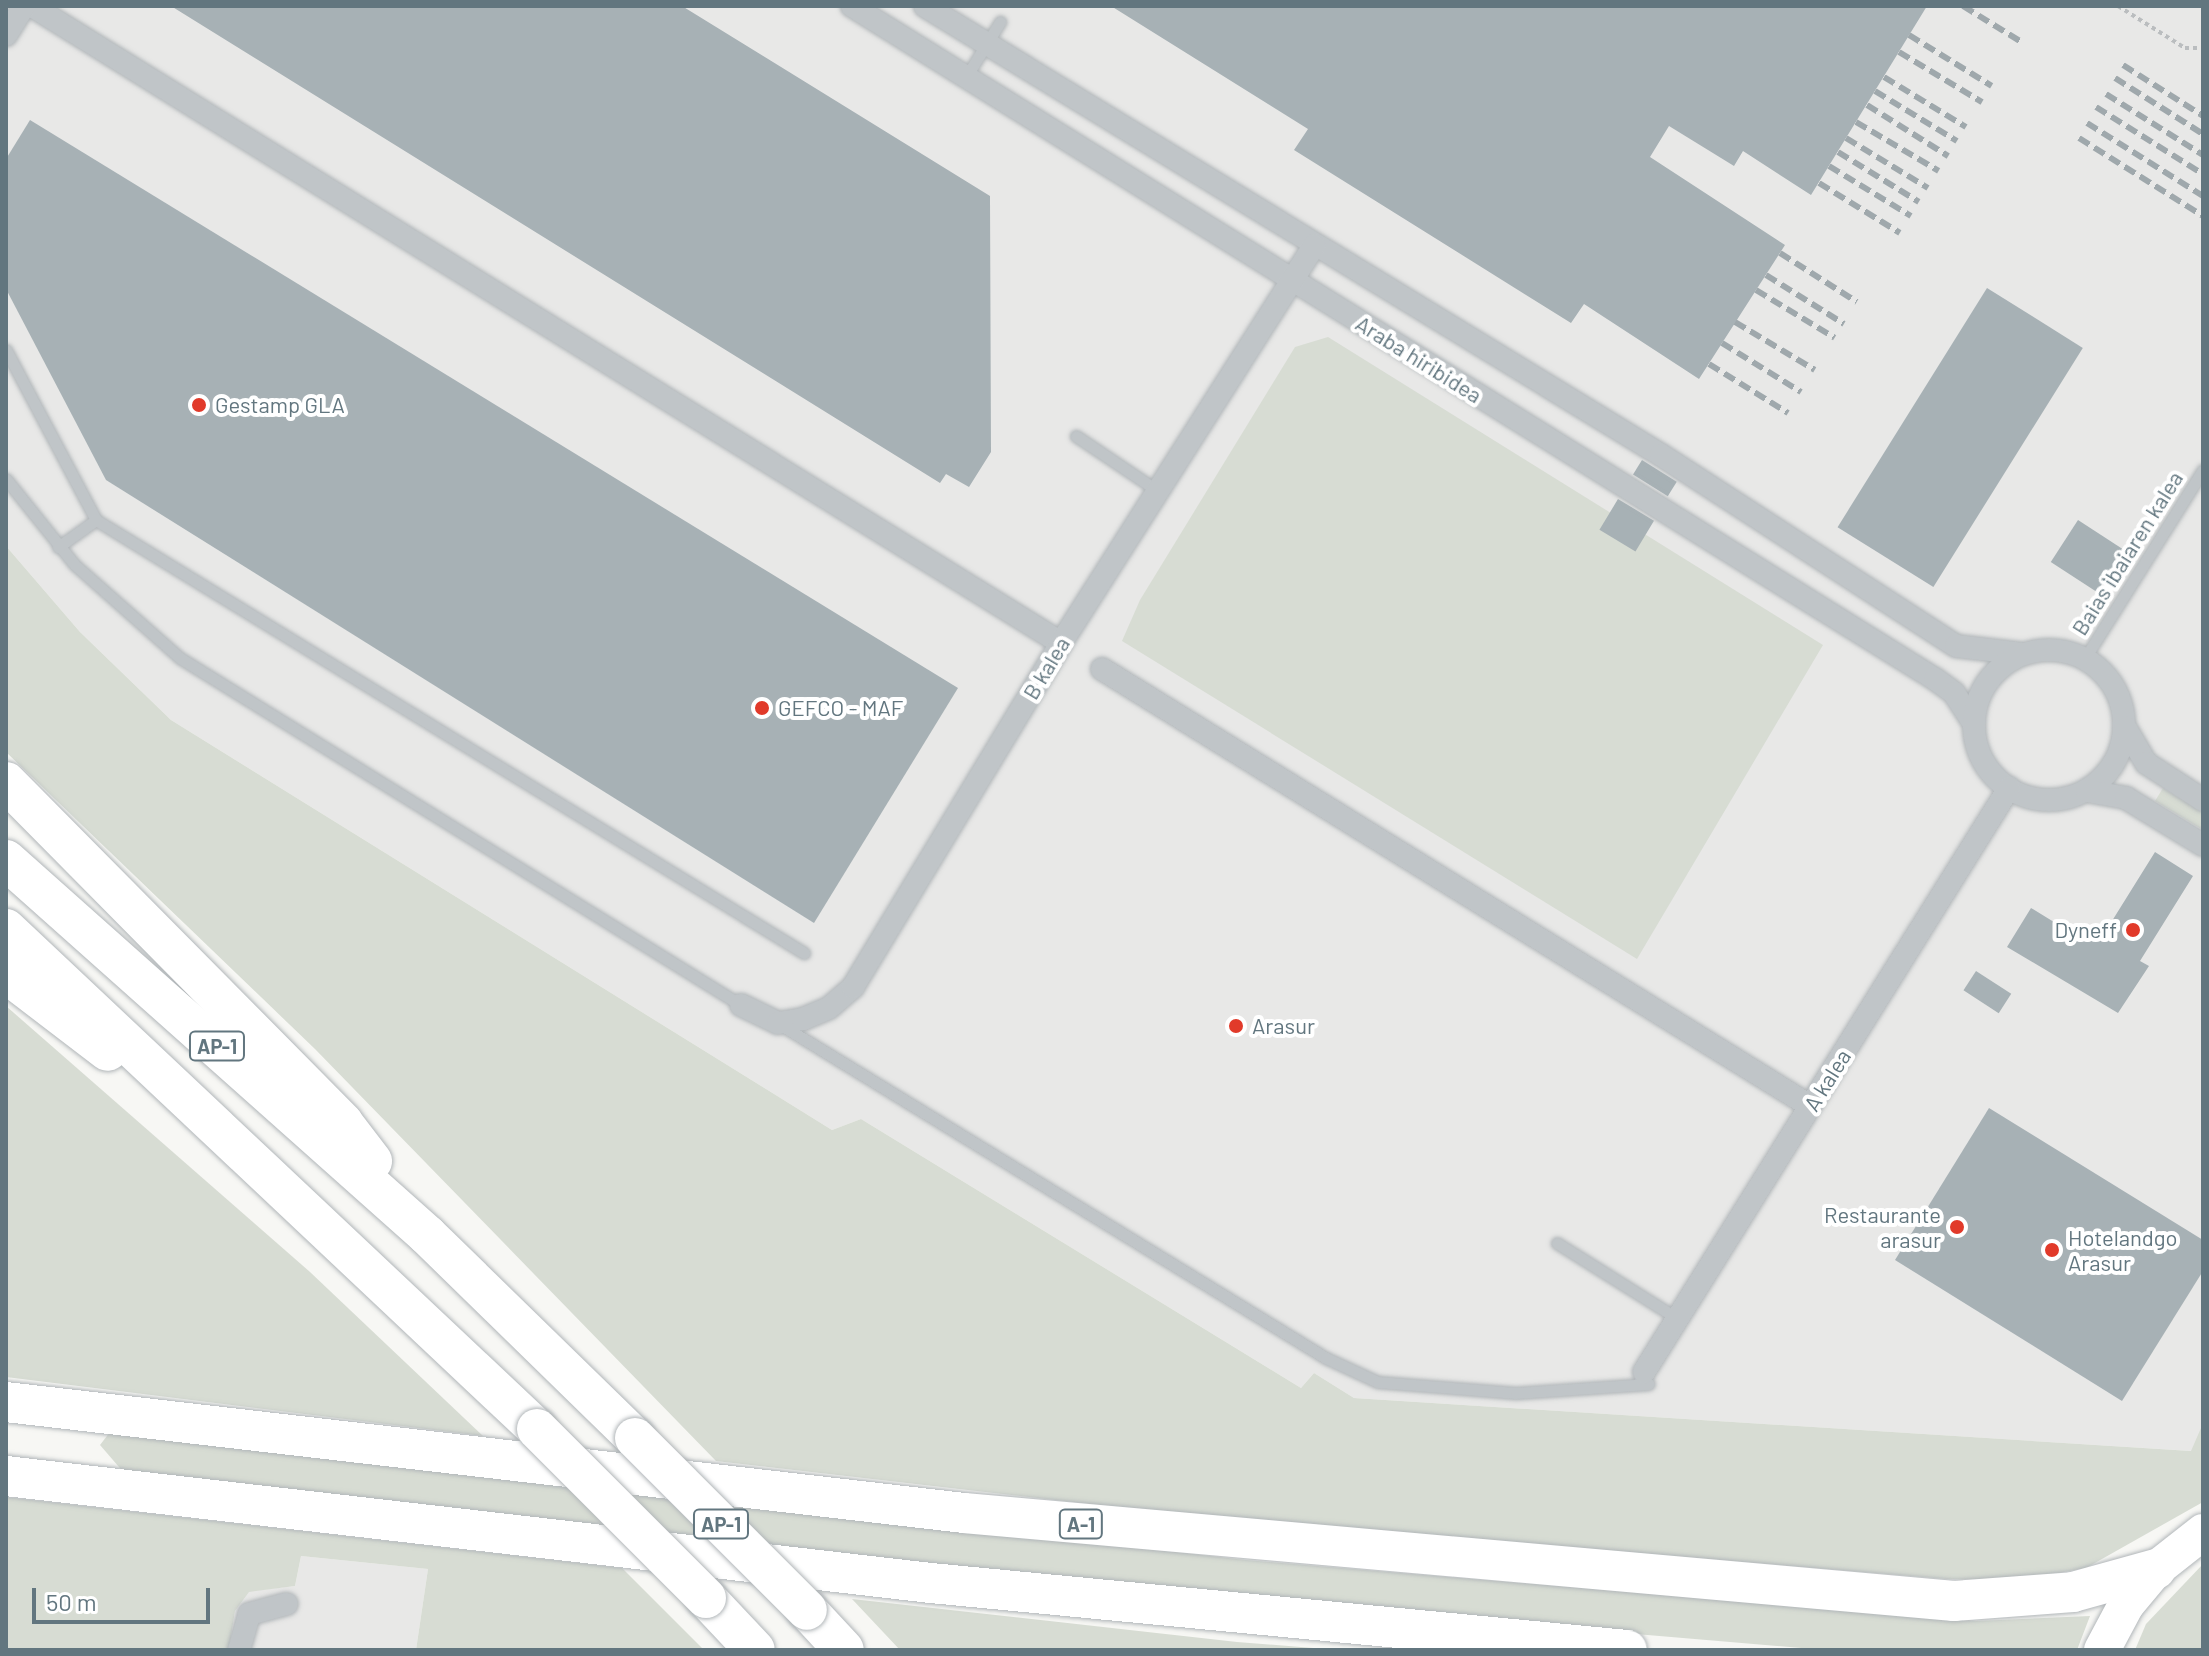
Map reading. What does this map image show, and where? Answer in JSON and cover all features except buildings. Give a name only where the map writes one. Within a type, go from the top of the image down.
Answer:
[{"type":"highway","points":[[6,782],[343,1123],[427,1235]]},
{"type":"highway","name":"AP-1","points":[[6,860],[427,1235],[635,1438],[844,1650]]},
{"type":"highway","name":"AP-1","points":[[6,929],[537,1429],[755,1650]]},
{"type":"highway","points":[[6,973],[90,1040],[193,1104]]},
{"type":"highway","name":"A-1","points":[[6,1402],[964,1513],[1908,1597],[2011,1600],[2073,1592],[2156,1569]]},
{"type":"highway","points":[[6,1476],[931,1583],[1627,1650]]},
{"type":"highway","points":[[2102,1650],[2126,1605],[2156,1569],[2203,1532]]},
{"type":"street","points":[[6,35],[24,6]]},
{"type":"street","points":[[32,6],[1061,643]]},
{"type":"street","name":"Araba hiribidea","points":[[852,6],[1935,679],[1954,693],[1974,724]]},
{"type":"street","name":"Araba hiribidea","points":[[925,6],[1661,455],[1956,646],[2023,654]]},
{"type":"street","name":"B kalea","points":[[778,1023],[829,1008],[853,987],[1061,643],[1314,246]]},
{"type":"street","points":[[2203,800],[2146,763],[2125,727],[2115,688],[2085,658],[2063,651],[2023,654],[1988,681],[1974,724],[1977,749],[2009,788],[2047,801],[2087,791],[2126,798],[2203,845]]},
{"type":"street","points":[[1102,669],[1810,1106]]},
{"type":"street","points":[[2087,791],[2120,752],[2125,727]]},
{"type":"street","name":"A kalea","points":[[1646,1378],[1678,1319],[2009,788]]},
{"type":"street","points":[[741,1005],[778,1023]]},
{"type":"street","points":[[239,1650],[249,1614],[287,1604]]},
{"type":"lane","points":[[966,77],[1000,22]]},
{"type":"lane","points":[[6,350],[96,520],[804,953]]},
{"type":"lane","points":[[1076,436],[1158,491]]},
{"type":"lane","name":"Baias ibaiaren kalea","points":[[2085,658],[2203,470]]},
{"type":"lane","points":[[6,479],[58,547],[180,658],[741,1005]]},
{"type":"lane","points":[[58,547],[96,520]]},
{"type":"lane","points":[[778,1023],[1326,1358],[1378,1382],[1516,1393],[1646,1378]]},
{"type":"lane","points":[[1557,1243],[1678,1319]]},
{"type":"path","points":[[2118,6],[2185,48],[2203,48]]},
{"type":"shaded area","name":"Arasur","points":[[6,6],[2203,6],[2203,1428],[2192,1451],[1354,1398],[1314,1373],[1301,1388],[861,1119],[832,1130],[171,720],[80,632],[6,546]]},
{"type":"shaded area","points":[[1328,337],[1823,645],[1637,959],[1122,641],[1140,600],[1295,347]]},
{"type":"shaded area","points":[[6,546],[80,632],[171,720],[832,1130],[861,1119],[1301,1388],[1314,1373],[1354,1398],[2191,1451],[2201,1428],[2203,1502],[2086,1568],[2020,1580],[1947,1579],[1204,1517],[716,1461],[315,1049],[6,752]]},
{"type":"shaded area","points":[[2163,788],[2203,813],[2203,830],[2155,801]]},
{"type":"shaded area","points":[[6,1006],[310,1272],[483,1436],[6,1377]]},
{"type":"shaded area","points":[[110,1432],[1246,1560],[1976,1621],[2090,1616],[2077,1650],[1825,1650],[1437,1617],[1075,1583],[125,1474],[100,1445]]},
{"type":"shaded area","points":[[6,1497],[622,1568],[704,1650],[416,1650],[428,1569],[301,1556],[295,1586],[249,1592],[235,1611],[229,1650],[6,1650]]},
{"type":"shaded area","points":[[301,1556],[428,1569],[416,1650],[229,1650],[235,1611],[249,1591],[295,1586]]},
{"type":"shaded area","points":[[2203,1564],[2203,1650],[2135,1650],[2146,1624]]},
{"type":"shaded area","points":[[852,1599],[1237,1642],[1338,1650],[900,1650]]},
{"type":"railway","points":[[1963,6],[2020,41]]},
{"type":"railway","points":[[1909,35],[1992,86]]},
{"type":"railway","points":[[1899,52],[1982,102]]},
{"type":"railway","points":[[2123,65],[2203,116]]},
{"type":"railway","points":[[1884,77],[1966,127]]},
{"type":"railway","points":[[2115,78],[2203,134]]},
{"type":"railway","points":[[1875,91],[1957,141]]},
{"type":"railway","points":[[2106,94],[2203,155]]},
{"type":"railway","points":[[1867,105],[1948,156]]},
{"type":"railway","points":[[2096,107],[2203,174]]},
{"type":"railway","points":[[1856,122],[1939,171]]},
{"type":"railway","points":[[2087,123],[2203,196]]},
{"type":"railway","points":[[1846,138],[1928,188]]},
{"type":"railway","points":[[2079,138],[2203,216]]},
{"type":"railway","points":[[1838,152],[1919,202]]},
{"type":"railway","points":[[1829,166],[1911,216]]},
{"type":"railway","points":[[1819,183],[1900,233]]},
{"type":"railway","points":[[1780,253],[1857,302]]},
{"type":"railway","points":[[1766,275],[1844,324]]},
{"type":"railway","points":[[1756,290],[1835,338]]},
{"type":"railway","points":[[1735,322],[1815,370]]},
{"type":"railway","points":[[1722,343],[1801,392]]},
{"type":"railway","points":[[1709,364],[1788,413]]},
{"type":"place","name":"Gestamp GLA","points":[[199,405]]},
{"type":"place","name":"GEFCO - MAF","points":[[762,708]]},
{"type":"place","name":"Dyneff","points":[[2133,930]]},
{"type":"place","name":"Arasur","points":[[1236,1026]]},
{"type":"place","name":"Restaurante arasur","points":[[1957,1227]]},
{"type":"place","name":"Hotelandgo Arasur","points":[[2052,1250]]}]
